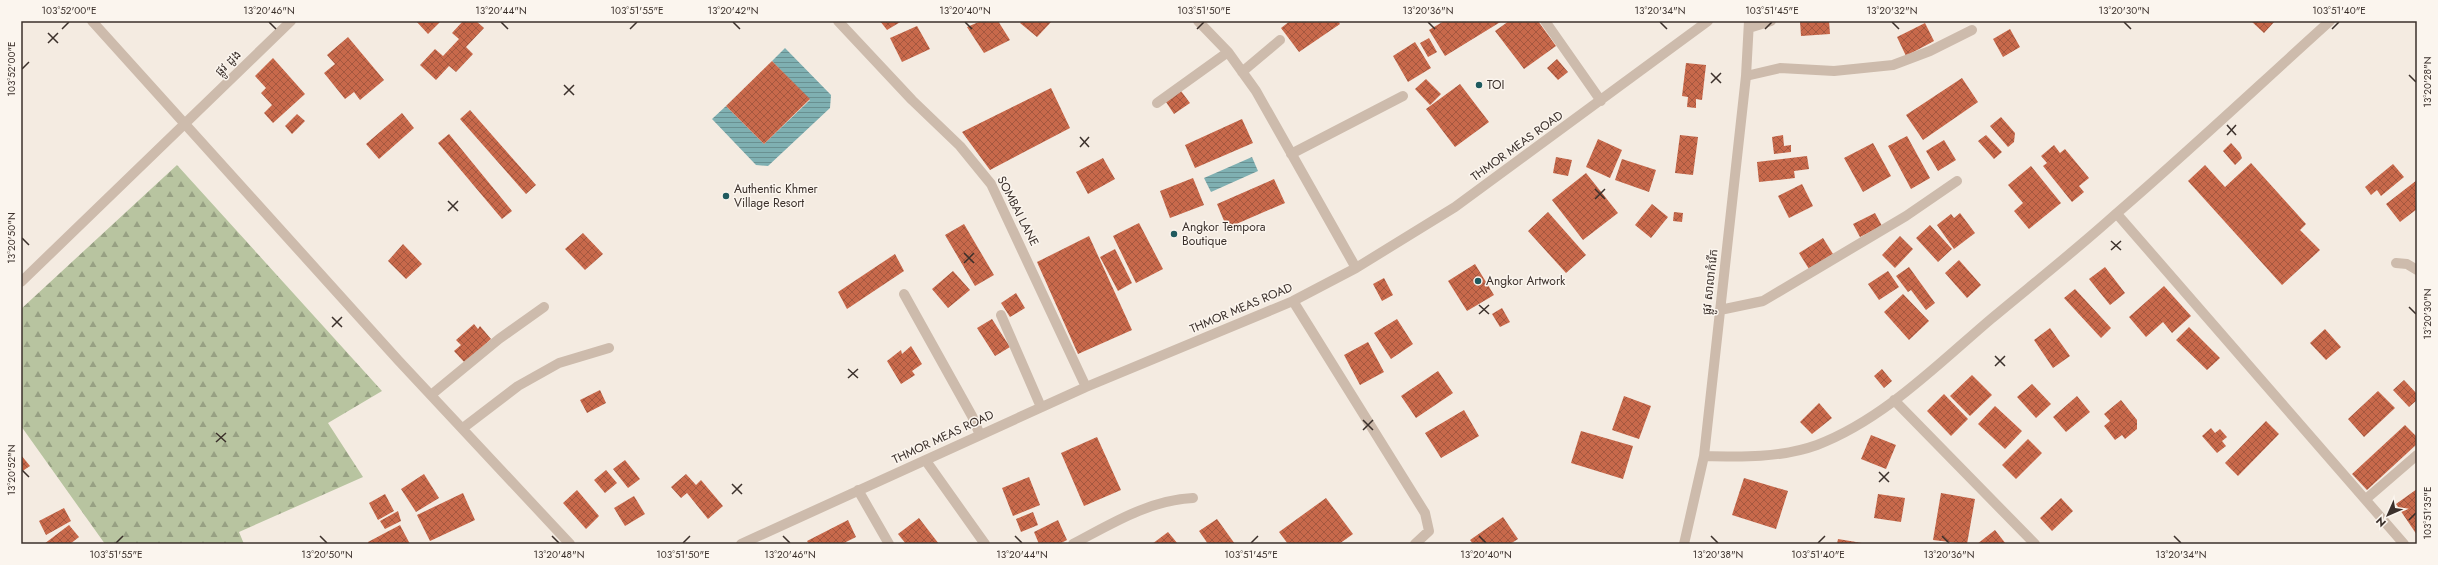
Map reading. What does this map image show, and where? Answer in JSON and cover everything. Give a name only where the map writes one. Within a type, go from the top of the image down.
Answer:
[{"type":"street","points":[[92,21],[431,395],[570,544]]},
{"type":"street","name":"ផ្លូវ ដូង","points":[[21,282],[291,21]]},
{"type":"street","name":"SOMBAI LANE","points":[[838,21],[912,100],[960,146],[991,184],[1074,358],[1086,387]]},
{"type":"street","points":[[1198,21],[1228,52],[1242,72],[1292,154],[1356,268]]},
{"type":"street","points":[[1545,21],[1601,101]]},
{"type":"street","name":"THMOR MEAS ROAD","points":[[741,544],[1086,387],[1293,301],[1356,268],[1456,207],[1601,101],[1682,38],[1708,21]]},
{"type":"street","points":[[1749,25],[1770,21]]},
{"type":"street","points":[[1704,456],[1747,457],[1794,451],[1816,445],[1846,431],[1894,400],[2117,214],[2330,21]]},
{"type":"street","name":"ផ្លូវ សាលាកំរើក","points":[[1684,544],[1704,456],[1746,76],[1749,25]]},
{"type":"street","points":[[1746,76],[1780,68],[1834,71],[1893,65],[1930,51],[1972,30]]},
{"type":"street","points":[[1242,72],[1280,40]]},
{"type":"street","points":[[1157,103],[1228,52]]},
{"type":"street","points":[[1292,154],[1403,96]]},
{"type":"street","points":[[1720,310],[1763,301],[1906,216],[1956,181]]},
{"type":"street","points":[[2117,214],[2404,544]]},
{"type":"street","points":[[2396,263],[2406,264],[2417,270]]},
{"type":"street","points":[[904,294],[965,403],[980,435]]},
{"type":"street","points":[[1293,301],[1425,513],[1429,531],[1415,544]]},
{"type":"street","points":[[431,395],[499,339],[544,307]]},
{"type":"street","points":[[1001,315],[1024,371],[1041,407]]},
{"type":"street","points":[[463,428],[518,386],[559,363],[609,348]]},
{"type":"street","points":[[1894,400],[2035,544]]},
{"type":"street","points":[[2366,499],[2417,455]]},
{"type":"street","points":[[926,461],[985,544]]},
{"type":"street","points":[[858,490],[889,544]]},
{"type":"street","points":[[1073,544],[1151,506],[1172,499],[1193,498]]},
{"type":"green space","points":[[177,165],[382,391],[328,423],[363,477],[239,532],[244,544],[105,544],[21,426],[21,309]]},
{"type":"water","points":[[785,48],[831,95],[830,108],[768,166],[756,165],[712,119],[726,106],[764,144],[810,100],[772,61]]},
{"type":"water","points":[[1252,157],[1258,171],[1211,192],[1204,178]]},
{"type":"building","points":[[416,21],[441,21],[428,34]]},
{"type":"building","points":[[463,21],[476,21],[484,28],[466,47],[473,54],[456,72],[449,66],[436,80],[420,65],[435,49],[443,56],[459,39],[452,33]]},
{"type":"building","points":[[880,21],[902,21],[887,30]]},
{"type":"building","points":[[981,21],[998,21],[1010,40],[984,53],[967,27]]},
{"type":"building","points":[[1022,21],[1052,21],[1037,37],[1020,23]]},
{"type":"building","points":[[1290,21],[1338,21],[1340,24],[1299,52],[1281,28]]},
{"type":"building","points":[[1444,21],[1502,21],[1445,56],[1429,30]]},
{"type":"building","points":[[1509,21],[1538,21],[1556,46],[1524,69],[1495,31]]},
{"type":"building","points":[[1800,21],[1829,21],[1830,34],[1801,36]]},
{"type":"building","points":[[2251,21],[2275,21],[2264,33]]},
{"type":"building","points":[[1925,23],[1934,41],[1906,56],[1897,37]]},
{"type":"building","points":[[917,26],[930,49],[902,62],[890,38]]},
{"type":"building","points":[[2010,29],[2020,47],[2003,57],[1993,39]]},
{"type":"building","points":[[348,37],[384,80],[360,100],[354,92],[345,99],[324,73],[335,64],[327,55]]},
{"type":"building","points":[[1429,38],[1437,52],[1428,57],[1420,43]]},
{"type":"building","points":[[1415,42],[1431,68],[1408,82],[1393,56]]},
{"type":"building","points":[[273,58],[305,94],[273,123],[264,113],[272,105],[261,93],[266,88],[255,76]]},
{"type":"building","points":[[1557,59],[1568,72],[1558,80],[1547,68]]},
{"type":"building","points":[[772,61],[810,99],[764,144],[726,106]]},
{"type":"building","points":[[1686,63],[1706,65],[1702,100],[1696,99],[1696,108],[1687,107],[1688,97],[1682,96]]},
{"type":"building","points":[[1962,78],[1978,102],[1923,140],[1906,115]]},
{"type":"building","points":[[1426,79],[1441,94],[1430,105],[1415,89]]},
{"type":"building","points":[[1460,84],[1489,122],[1455,147],[1426,109]]},
{"type":"building","points":[[1051,88],[1070,128],[990,170],[962,132]]},
{"type":"building","points":[[1181,91],[1190,103],[1174,114],[1166,102]]},
{"type":"building","points":[[470,110],[536,185],[526,194],[460,119]]},
{"type":"building","points":[[402,113],[414,128],[379,159],[366,144]]},
{"type":"building","points":[[297,114],[305,121],[292,134],[285,126]]},
{"type":"building","points":[[2001,117],[2015,133],[2014,142],[2008,147],[1990,126]]},
{"type":"building","points":[[1242,119],[1253,143],[1195,168],[1185,145]]},
{"type":"building","points":[[449,134],[512,211],[502,219],[438,143]]},
{"type":"building","points":[[1680,135],[1698,137],[1693,175],[1675,173]]},
{"type":"building","points":[[1783,135],[1784,146],[1791,145],[1791,152],[1774,154],[1772,137]]},
{"type":"building","points":[[1986,135],[2002,152],[1994,159],[1978,141]]},
{"type":"building","points":[[1907,136],[1930,178],[1911,189],[1888,146]]},
{"type":"building","points":[[1598,139],[1622,150],[1610,178],[1586,167]]},
{"type":"building","points":[[1944,140],[1956,160],[1938,171],[1926,151]]},
{"type":"building","points":[[1873,143],[1891,176],[1863,192],[1844,158]]},
{"type":"building","points":[[2231,143],[2240,153],[2242,158],[2235,165],[2223,151]]},
{"type":"building","points":[[2054,145],[2060,153],[2065,149],[2089,178],[2079,186],[2084,192],[2072,202],[2043,166],[2047,163],[2041,156]]},
{"type":"building","points":[[1807,156],[1809,169],[1794,171],[1795,178],[1759,182],[1757,162]]},
{"type":"building","points":[[1556,157],[1572,160],[1568,176],[1553,173]]},
{"type":"building","points":[[1103,158],[1115,179],[1088,194],[1076,172]]},
{"type":"building","points":[[1622,159],[1656,170],[1649,192],[1615,180]]},
{"type":"building","points":[[2251,163],[2306,224],[2300,230],[2320,250],[2282,285],[2188,181],[2205,165],[2225,187]]},
{"type":"building","points":[[2393,164],[2404,177],[2381,196],[2377,190],[2371,195],[2365,187]]},
{"type":"building","points":[[2031,166],[2061,203],[2029,229],[2014,211],[2023,203],[2008,185]]},
{"type":"building","points":[[1586,173],[1618,213],[1583,240],[1552,200]]},
{"type":"building","points":[[1193,178],[1204,205],[1170,218],[1160,191]]},
{"type":"building","points":[[1274,179],[1285,203],[1227,228],[1217,204]]},
{"type":"building","points":[[2417,180],[2417,209],[2400,222],[2386,204]]},
{"type":"building","points":[[1802,184],[1813,206],[1789,218],[1778,196]]},
{"type":"building","points":[[1652,204],[1668,217],[1651,238],[1635,225]]},
{"type":"building","points":[[1548,212],[1586,255],[1566,273],[1528,231]]},
{"type":"building","points":[[1674,212],[1683,213],[1682,222],[1673,221]]},
{"type":"building","points":[[1875,213],[1882,226],[1860,237],[1853,224]]},
{"type":"building","points":[[1960,213],[1975,233],[1954,249],[1937,225],[1951,214],[1954,218]]},
{"type":"building","points":[[1139,223],[1163,269],[1136,283],[1113,236]]},
{"type":"building","points":[[964,224],[994,275],[975,286],[945,235]]},
{"type":"building","points":[[1930,225],[1952,249],[1938,262],[1916,238]]},
{"type":"building","points":[[583,233],[603,254],[585,270],[565,249]]},
{"type":"building","points":[[1089,236],[1132,330],[1078,354],[1037,262]]},
{"type":"building","points":[[1900,236],[1913,249],[1895,268],[1882,255]]},
{"type":"building","points":[[1823,238],[1833,254],[1809,269],[1799,253]]},
{"type":"building","points":[[403,244],[422,264],[406,279],[388,261]]},
{"type":"building","points":[[1115,249],[1132,283],[1118,291],[1100,257]]},
{"type":"building","points":[[895,254],[904,271],[847,309],[838,292]]},
{"type":"building","points":[[1959,260],[1981,285],[1967,298],[1945,273]]},
{"type":"building","points":[[1475,264],[1494,295],[1467,311],[1448,281]]},
{"type":"building","points":[[1909,267],[1935,303],[1926,310],[1911,290],[1908,292],[1896,276]]},
{"type":"building","points":[[2105,267],[2125,293],[2110,305],[2089,279]]},
{"type":"building","points":[[953,271],[970,290],[948,308],[932,289]]},
{"type":"building","points":[[1888,271],[1899,287],[1879,300],[1868,284]]},
{"type":"building","points":[[1384,278],[1393,295],[1382,301],[1373,284]]},
{"type":"building","points":[[2164,286],[2191,316],[2172,333],[2163,322],[2146,337],[2129,317]]},
{"type":"building","points":[[2075,289],[2111,328],[2101,338],[2064,298]]},
{"type":"building","points":[[1016,293],[1025,308],[1010,317],[1001,303]]},
{"type":"building","points":[[1903,294],[1929,321],[1909,340],[1884,312]]},
{"type":"building","points":[[1502,308],[1510,322],[1500,327],[1492,314]]},
{"type":"building","points":[[992,319],[1010,347],[995,356],[977,328]]},
{"type":"building","points":[[1397,319],[1413,344],[1391,359],[1374,333]]},
{"type":"building","points":[[474,324],[478,329],[480,326],[491,339],[465,363],[454,351],[461,345],[456,340]]},
{"type":"building","points":[[2189,327],[2220,358],[2207,370],[2176,340]]},
{"type":"building","points":[[2050,328],[2070,356],[2053,368],[2034,340]]},
{"type":"building","points":[[2325,329],[2341,347],[2326,360],[2310,343]]},
{"type":"building","points":[[1368,342],[1384,372],[1360,385],[1344,355]]},
{"type":"building","points":[[911,346],[922,364],[912,371],[915,375],[901,384],[887,361],[901,350],[902,354]]},
{"type":"building","points":[[1882,369],[1892,381],[1884,388],[1874,376]]},
{"type":"building","points":[[1438,371],[1453,393],[1416,418],[1401,396]]},
{"type":"building","points":[[1972,375],[1992,395],[1970,416],[1950,396]]},
{"type":"building","points":[[2404,380],[2417,394],[2417,400],[2409,407],[2393,390]]},
{"type":"building","points":[[2032,384],[2051,404],[2036,418],[2017,397]]},
{"type":"building","points":[[600,390],[606,403],[587,413],[580,400]]},
{"type":"building","points":[[2378,391],[2395,408],[2364,437],[2348,419]]},
{"type":"building","points":[[1944,394],[1968,419],[1951,436],[1927,411]]},
{"type":"building","points":[[1624,396],[1651,406],[1639,439],[1612,430]]},
{"type":"building","points":[[2077,396],[2090,412],[2066,432],[2053,417]]},
{"type":"building","points":[[2121,400],[2137,420],[2137,429],[2125,439],[2122,435],[2115,440],[2104,426],[2110,421],[2104,414]]},
{"type":"building","points":[[1819,403],[1832,418],[1812,434],[1800,422]]},
{"type":"building","points":[[1995,406],[2022,431],[2005,449],[1978,424]]},
{"type":"building","points":[[1464,410],[1479,436],[1441,458],[1425,433]]},
{"type":"building","points":[[2266,421],[2279,434],[2238,476],[2225,463]]},
{"type":"building","points":[[2405,425],[2417,437],[2417,444],[2367,490],[2352,474]]},
{"type":"building","points":[[2211,428],[2215,433],[2220,429],[2227,437],[2222,441],[2226,446],[2217,453],[2202,436]]},
{"type":"building","points":[[1581,431],[1633,446],[1623,479],[1571,463]]},
{"type":"building","points":[[1871,435],[1896,445],[1886,469],[1861,459]]},
{"type":"building","points":[[1097,437],[1121,490],[1084,506],[1061,453]]},
{"type":"building","points":[[2028,439],[2042,453],[2016,479],[2002,465]]},
{"type":"building","points":[[21,455],[30,466],[21,472]]},
{"type":"building","points":[[625,460],[640,479],[628,488],[613,469]]},
{"type":"building","points":[[606,470],[617,483],[605,493],[594,480]]},
{"type":"building","points":[[424,474],[439,498],[416,512],[401,489]]},
{"type":"building","points":[[686,474],[696,485],[701,480],[723,506],[708,519],[687,493],[681,498],[671,487]]},
{"type":"building","points":[[1029,477],[1040,505],[1013,516],[1002,488]]},
{"type":"building","points":[[1744,478],[1788,491],[1776,529],[1732,515]]},
{"type":"building","points":[[2417,489],[2417,535],[2396,504]]},
{"type":"building","points":[[577,490],[599,516],[586,529],[563,503]]},
{"type":"building","points":[[463,493],[475,520],[430,541],[417,515]]},
{"type":"building","points":[[1941,493],[1975,499],[1967,544],[1933,540]]},
{"type":"building","points":[[385,494],[394,511],[378,520],[369,503]]},
{"type":"building","points":[[1878,494],[1905,498],[1901,522],[1874,518]]},
{"type":"building","points":[[634,496],[645,514],[625,526],[614,508]]},
{"type":"building","points":[[1326,498],[1353,534],[1339,544],[1288,544],[1279,532]]},
{"type":"building","points":[[2061,498],[2073,511],[2052,531],[2040,518]]},
{"type":"building","points":[[64,508],[71,521],[46,535],[39,521]]},
{"type":"building","points":[[398,511],[401,521],[385,529],[380,521]]},
{"type":"building","points":[[1033,512],[1038,525],[1021,532],[1016,519]]},
{"type":"building","points":[[1503,517],[1518,539],[1510,544],[1473,544],[1470,540]]},
{"type":"building","points":[[919,518],[939,544],[906,544],[898,534]]},
{"type":"building","points":[[1217,519],[1235,544],[1208,544],[1199,531]]},
{"type":"building","points":[[848,520],[856,537],[842,544],[809,544],[807,541]]},
{"type":"building","points":[[1058,520],[1067,540],[1059,544],[1039,544],[1034,532]]},
{"type":"building","points":[[69,525],[79,537],[70,544],[44,544]]},
{"type":"building","points":[[400,525],[410,544],[368,544],[368,542]]},
{"type":"building","points":[[1995,530],[2006,544],[1977,544]]},
{"type":"building","points":[[1168,532],[1178,544],[1152,544]]},
{"type":"building","points":[[1838,539],[1862,543],[1862,544],[1837,544]]},
{"type":"place","name":"TOI","points":[[1479,85]]},
{"type":"place","name":"Authentic Khmer Village Resort","points":[[726,196]]},
{"type":"place","name":"Angkor Tempora Boutique","points":[[1174,234]]},
{"type":"place","name":"Angkor Artwork","points":[[1478,281]]}]
